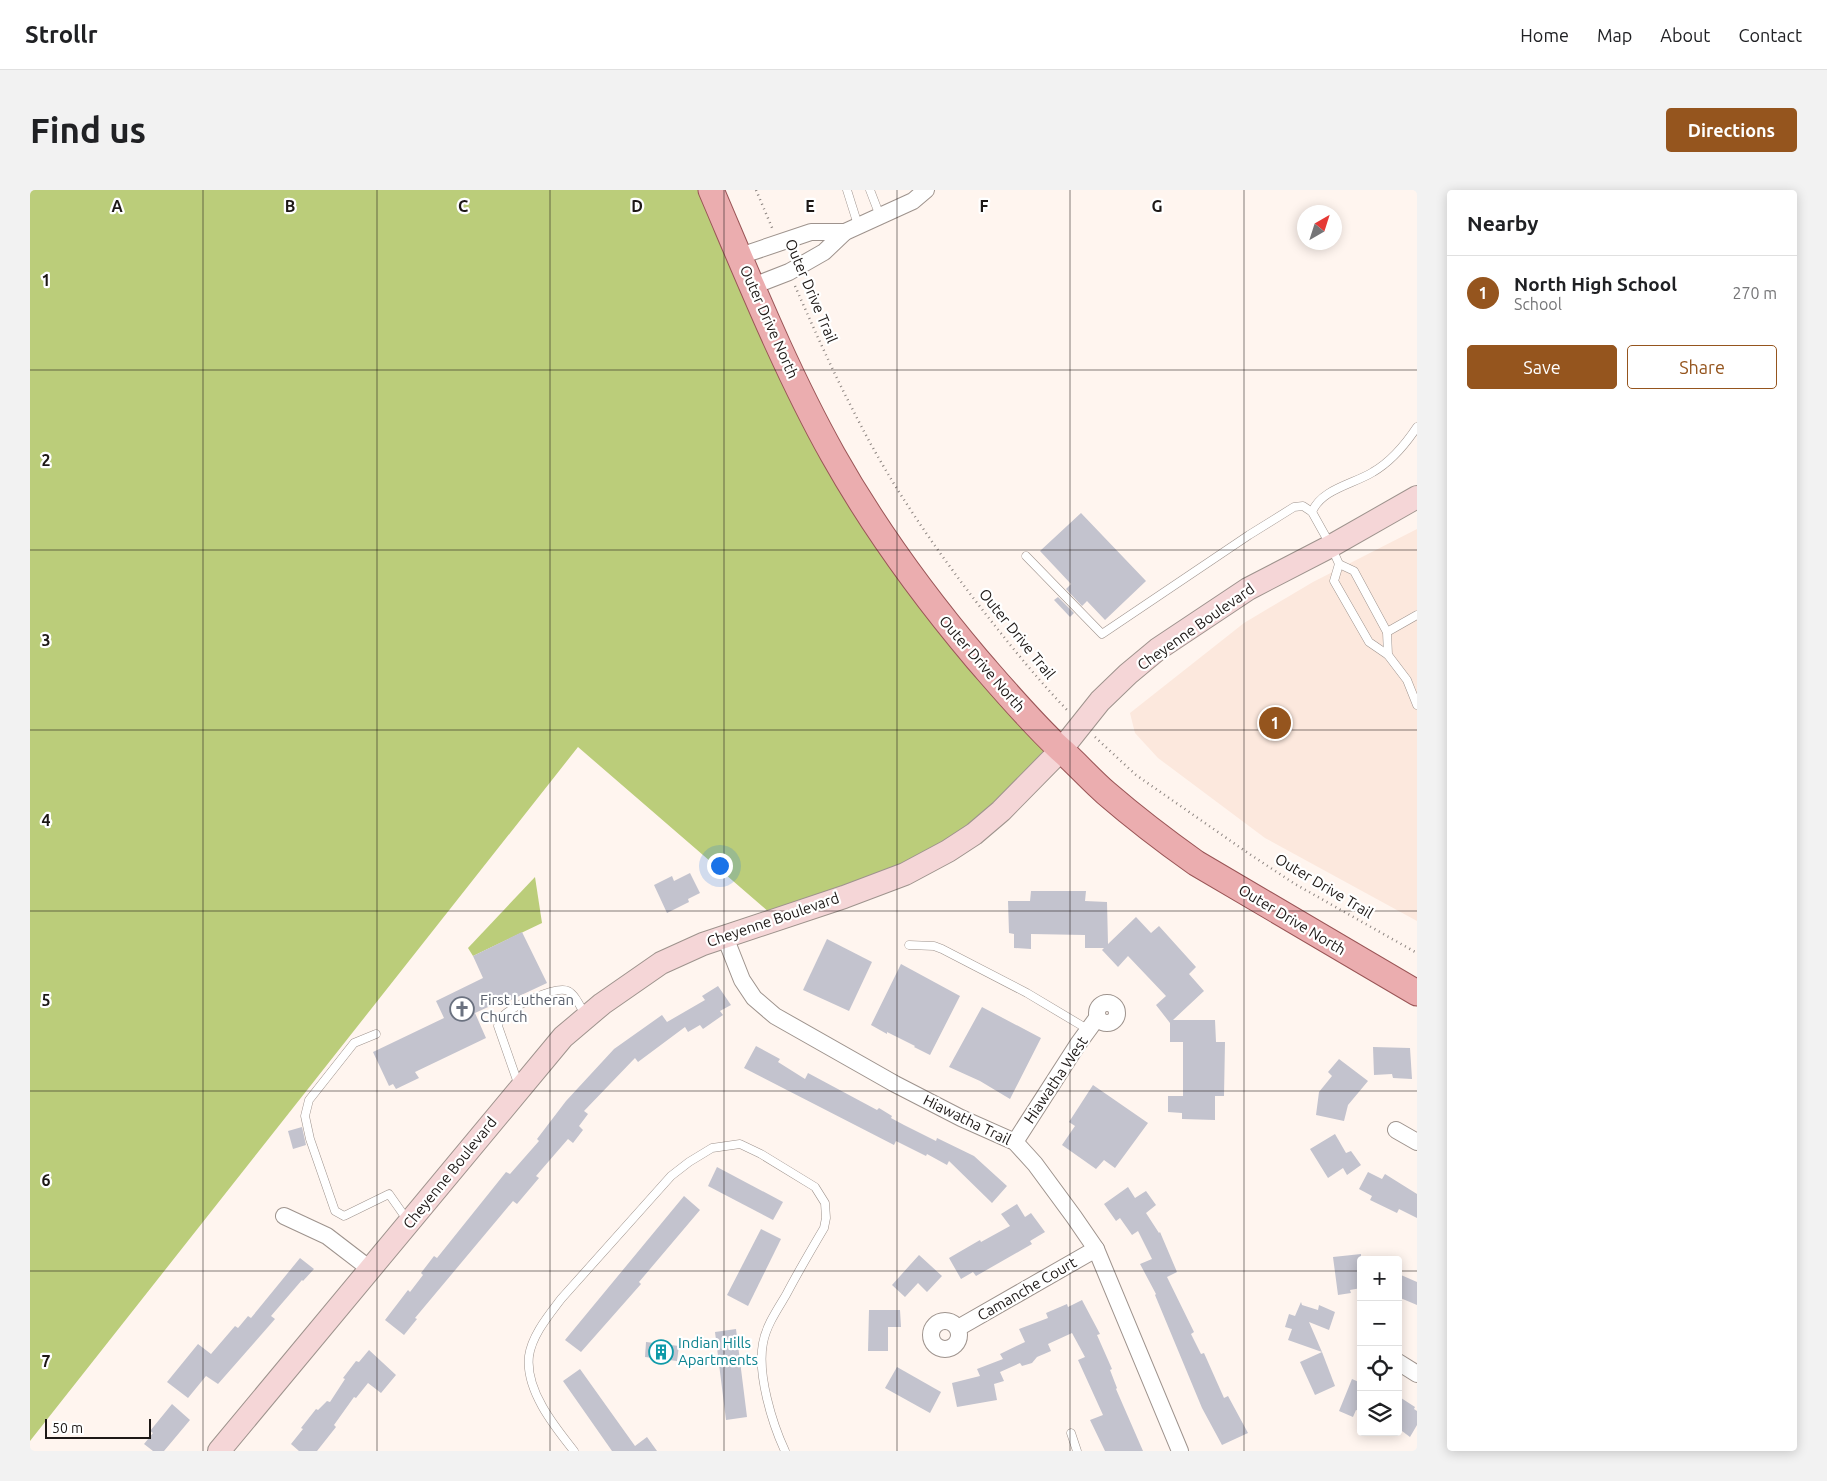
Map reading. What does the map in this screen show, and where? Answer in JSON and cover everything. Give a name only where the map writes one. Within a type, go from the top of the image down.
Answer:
[{"type":"main road","name":"Outer Drive North","points":[[711,190],[810,412],[863,505],[939,614],[1044,734],[1104,792],[1196,863],[1417,993]]},
{"type":"street","points":[[753,286],[789,272],[824,252],[852,229],[913,201],[926,190]]},
{"type":"street","points":[[740,256],[811,232],[852,229]]},
{"type":"street","name":"Cheyenne Boulevard","points":[[220,1451],[563,1037],[602,1004],[660,964],[704,944],[844,897],[905,874],[948,851],[974,834],[1001,812],[1061,750],[1100,702],[1128,674],[1158,649],[1248,589],[1335,555],[1417,497]]},
{"type":"street","name":"Hiawatha Trail","points":[[725,937],[742,980],[754,998],[775,1016],[895,1084],[1015,1142],[1035,1164],[1096,1249],[1180,1451]]},
{"type":"street","name":"Hiawatha West","points":[[1015,1142],[1093,1024]]},
{"type":"street","points":[[1396,1130],[1417,1142]]},
{"type":"street","points":[[284,1216],[327,1236],[370,1269]]},
{"type":"street","name":"Camanche Court","points":[[958,1328],[1096,1249]]},
{"type":"street","points":[[1402,1365],[1417,1374]]},
{"type":"lane","points":[[847,190],[852,229]]},
{"type":"lane","points":[[870,190],[880,216]]},
{"type":"lane","points":[[1312,512],[1319,500],[1374,472],[1396,454],[1417,428]]},
{"type":"lane","points":[[1026,556],[1102,634],[1189,574],[1294,507],[1303,506],[1312,512],[1335,555],[1354,571],[1387,632],[1388,655]]},
{"type":"lane","points":[[1335,555],[1334,581],[1369,642],[1388,655],[1407,680],[1417,705]]},
{"type":"lane","points":[[1387,632],[1417,615]]},
{"type":"lane","points":[[909,945],[934,946],[942,949],[1027,993],[1093,1024]]},
{"type":"lane","points":[[520,1088],[498,1026],[503,1016],[548,991],[567,990],[586,1017]]},
{"type":"lane","points":[[376,1034],[354,1043],[310,1100],[305,1116],[310,1139],[335,1211],[344,1216],[389,1194],[409,1222]]},
{"type":"lane","points":[[574,1451],[549,1419],[537,1398],[529,1369],[529,1355],[535,1338],[545,1320],[561,1299],[671,1176],[712,1148],[740,1144],[778,1164],[815,1187],[825,1203],[826,1218],[824,1228],[775,1314],[763,1341],[763,1369],[766,1393],[773,1422],[785,1451]]},
{"type":"lane","points":[[1071,1433],[1077,1451]]},
{"type":"path","name":"Outer Drive Trail","points":[[756,190],[778,242]]},
{"type":"path","name":"Outer Drive Trail","points":[[789,272],[827,358],[855,415],[888,474],[922,528],[1031,672],[1082,725],[1136,774],[1295,884],[1417,953]]},
{"type":"shaded area","points":[[1417,529],[1417,921],[1265,838],[1158,758],[1135,733],[1130,713],[1244,623],[1313,582]]},
{"type":"green space","points":[[30,190],[708,190],[838,470],[1054,750],[952,839],[895,870],[770,913],[578,747],[30,1441]]},
{"type":"green space","points":[[535,877],[542,923],[473,956],[468,948]]},
{"type":"building","points":[[1081,513],[1146,581],[1105,620],[1087,601],[1082,606],[1066,589],[1071,584],[1040,551]]},
{"type":"building","points":[[1058,597],[1074,613],[1070,617],[1054,600]]},
{"type":"building","points":[[690,873],[700,893],[688,899],[689,902],[667,913],[654,885],[672,876],[674,881]]},
{"type":"building","points":[[1031,891],[1086,891],[1085,901],[1107,902],[1108,944],[1136,917],[1151,933],[1159,926],[1196,967],[1189,974],[1204,991],[1173,1020],[1215,1020],[1216,1042],[1225,1042],[1224,1096],[1215,1096],[1215,1120],[1182,1119],[1182,1113],[1168,1112],[1168,1096],[1183,1096],[1183,1042],[1170,1042],[1170,1023],[1156,1005],[1166,996],[1128,956],[1118,967],[1102,950],[1104,948],[1085,948],[1085,935],[1031,934],[1031,949],[1014,948],[1014,934],[1009,933],[1008,901],[1030,901]]},
{"type":"building","name":"First Lutheran Church","points":[[522,932],[547,983],[500,1005],[499,1002],[475,1013],[486,1038],[415,1072],[419,1078],[396,1089],[393,1084],[389,1086],[373,1052],[444,1018],[436,1001],[483,978],[473,956]]},
{"type":"building","points":[[827,939],[872,962],[849,1011],[803,990]]},
{"type":"building","points":[[901,964],[960,996],[930,1055],[871,1025]]},
{"type":"building","points":[[718,986],[731,1005],[720,1011],[723,1015],[703,1029],[700,1025],[688,1032],[685,1027],[638,1062],[635,1058],[584,1111],[588,1114],[579,1126],[583,1130],[573,1143],[568,1139],[536,1176],[539,1178],[517,1204],[513,1201],[415,1318],[417,1319],[404,1335],[385,1320],[408,1290],[410,1292],[434,1256],[437,1258],[506,1172],[510,1174],[539,1141],[537,1139],[566,1101],[614,1049],[662,1015],[667,1022],[705,1000],[702,996]]},
{"type":"building","points":[[982,1007],[1041,1038],[1010,1099],[980,1081],[949,1067]]},
{"type":"building","points":[[756,1046],[780,1059],[778,1062],[805,1079],[808,1073],[877,1110],[879,1108],[892,1116],[891,1118],[936,1141],[937,1138],[974,1156],[1007,1186],[992,1203],[949,1161],[947,1165],[896,1141],[894,1145],[744,1068]]},
{"type":"building","points":[[1373,1047],[1410,1048],[1412,1079],[1393,1078],[1392,1074],[1374,1075]]},
{"type":"building","points":[[1339,1059],[1368,1081],[1348,1105],[1344,1121],[1316,1115],[1319,1092],[1332,1076],[1328,1072]]},
{"type":"building","points":[[1093,1085],[1148,1123],[1115,1168],[1104,1160],[1096,1169],[1062,1145],[1075,1126],[1069,1122]]},
{"type":"building","points":[[302,1127],[306,1145],[293,1149],[288,1131]]},
{"type":"building","points":[[1335,1134],[1346,1153],[1351,1151],[1361,1165],[1347,1175],[1343,1168],[1328,1178],[1310,1149]]},
{"type":"building","points":[[717,1167],[783,1202],[773,1220],[708,1186]]},
{"type":"building","points":[[1368,1172],[1382,1179],[1385,1174],[1417,1194],[1417,1218],[1399,1209],[1397,1213],[1370,1200],[1372,1196],[1359,1189]]},
{"type":"building","points":[[1128,1187],[1135,1198],[1146,1191],[1156,1205],[1146,1213],[1160,1232],[1177,1272],[1167,1277],[1194,1332],[1191,1334],[1201,1354],[1204,1353],[1224,1398],[1228,1396],[1248,1433],[1222,1445],[1202,1408],[1156,1294],[1140,1264],[1152,1259],[1138,1231],[1132,1235],[1120,1218],[1116,1221],[1104,1204]]},
{"type":"building","points":[[684,1196],[700,1210],[639,1282],[641,1284],[581,1352],[565,1340]]},
{"type":"building","points":[[1017,1204],[1025,1217],[1031,1213],[1045,1232],[1030,1241],[1032,1244],[976,1276],[973,1272],[961,1279],[949,1258],[980,1240],[981,1242],[1010,1226],[1001,1214]]},
{"type":"building","points":[[761,1229],[781,1239],[748,1306],[727,1295]]},
{"type":"building","points":[[1361,1254],[1361,1256],[1357,1256],[1357,1289],[1350,1290],[1351,1293],[1338,1295],[1333,1257]]},
{"type":"building","points":[[919,1255],[942,1276],[927,1292],[918,1283],[905,1297],[892,1285]]},
{"type":"building","points":[[300,1258],[314,1269],[271,1316],[275,1319],[218,1384],[206,1376],[188,1398],[167,1382],[198,1344],[211,1354],[235,1326],[238,1328],[248,1316],[251,1318]]},
{"type":"building","points":[[1402,1275],[1417,1282],[1417,1305],[1402,1299]]},
{"type":"building","points":[[1082,1300],[1100,1334],[1097,1335],[1112,1369],[1110,1370],[1116,1389],[1143,1451],[1105,1451],[1090,1420],[1103,1415],[1078,1360],[1085,1357],[1072,1333],[1048,1344],[1051,1351],[1037,1357],[1032,1363],[1022,1366],[1020,1363],[1000,1372],[1004,1381],[994,1384],[997,1400],[957,1407],[952,1383],[980,1376],[977,1369],[1003,1359],[1000,1354],[1025,1342],[1019,1329],[1048,1318],[1046,1313],[1067,1304],[1068,1307]]},
{"type":"building","points":[[1301,1302],[1302,1305],[1318,1310],[1319,1305],[1335,1312],[1329,1330],[1309,1322],[1322,1352],[1288,1340],[1292,1329],[1285,1327],[1289,1314],[1295,1316]]},
{"type":"building","points":[[869,1310],[900,1310],[901,1327],[888,1327],[888,1351],[868,1351]]},
{"type":"building","points":[[736,1329],[747,1417],[726,1420],[715,1332]]},
{"type":"building","name":"Indian Hills Apartments","points":[[646,1342],[679,1346],[677,1361],[645,1357]]},
{"type":"building","points":[[369,1350],[396,1375],[381,1393],[368,1383],[356,1398],[354,1397],[334,1425],[336,1427],[317,1451],[299,1451],[291,1444],[303,1429],[301,1428],[316,1409],[318,1410],[327,1401],[330,1402],[345,1379],[343,1378],[356,1361],[359,1362]]},
{"type":"building","points":[[1322,1352],[1335,1386],[1315,1395],[1300,1362]]},
{"type":"building","points":[[897,1367],[941,1392],[930,1413],[885,1388]]},
{"type":"building","points":[[580,1369],[635,1446],[647,1437],[657,1451],[612,1451],[563,1381]]},
{"type":"building","points":[[1352,1379],[1357,1381],[1357,1410],[1353,1417],[1339,1411]]},
{"type":"building","points":[[1402,1399],[1415,1407],[1414,1409],[1417,1411],[1417,1425],[1410,1437],[1402,1431]]},
{"type":"building","points":[[172,1404],[190,1420],[164,1451],[153,1451],[144,1444],[153,1433],[150,1431]]},
{"type":"place","name":"North High School","points":[[1275,723]]},
{"type":"place","name":"First Lutheran Church","points":[[462,1009]]},
{"type":"place","name":"Indian Hills Apartments","points":[[661,1352]]}]
